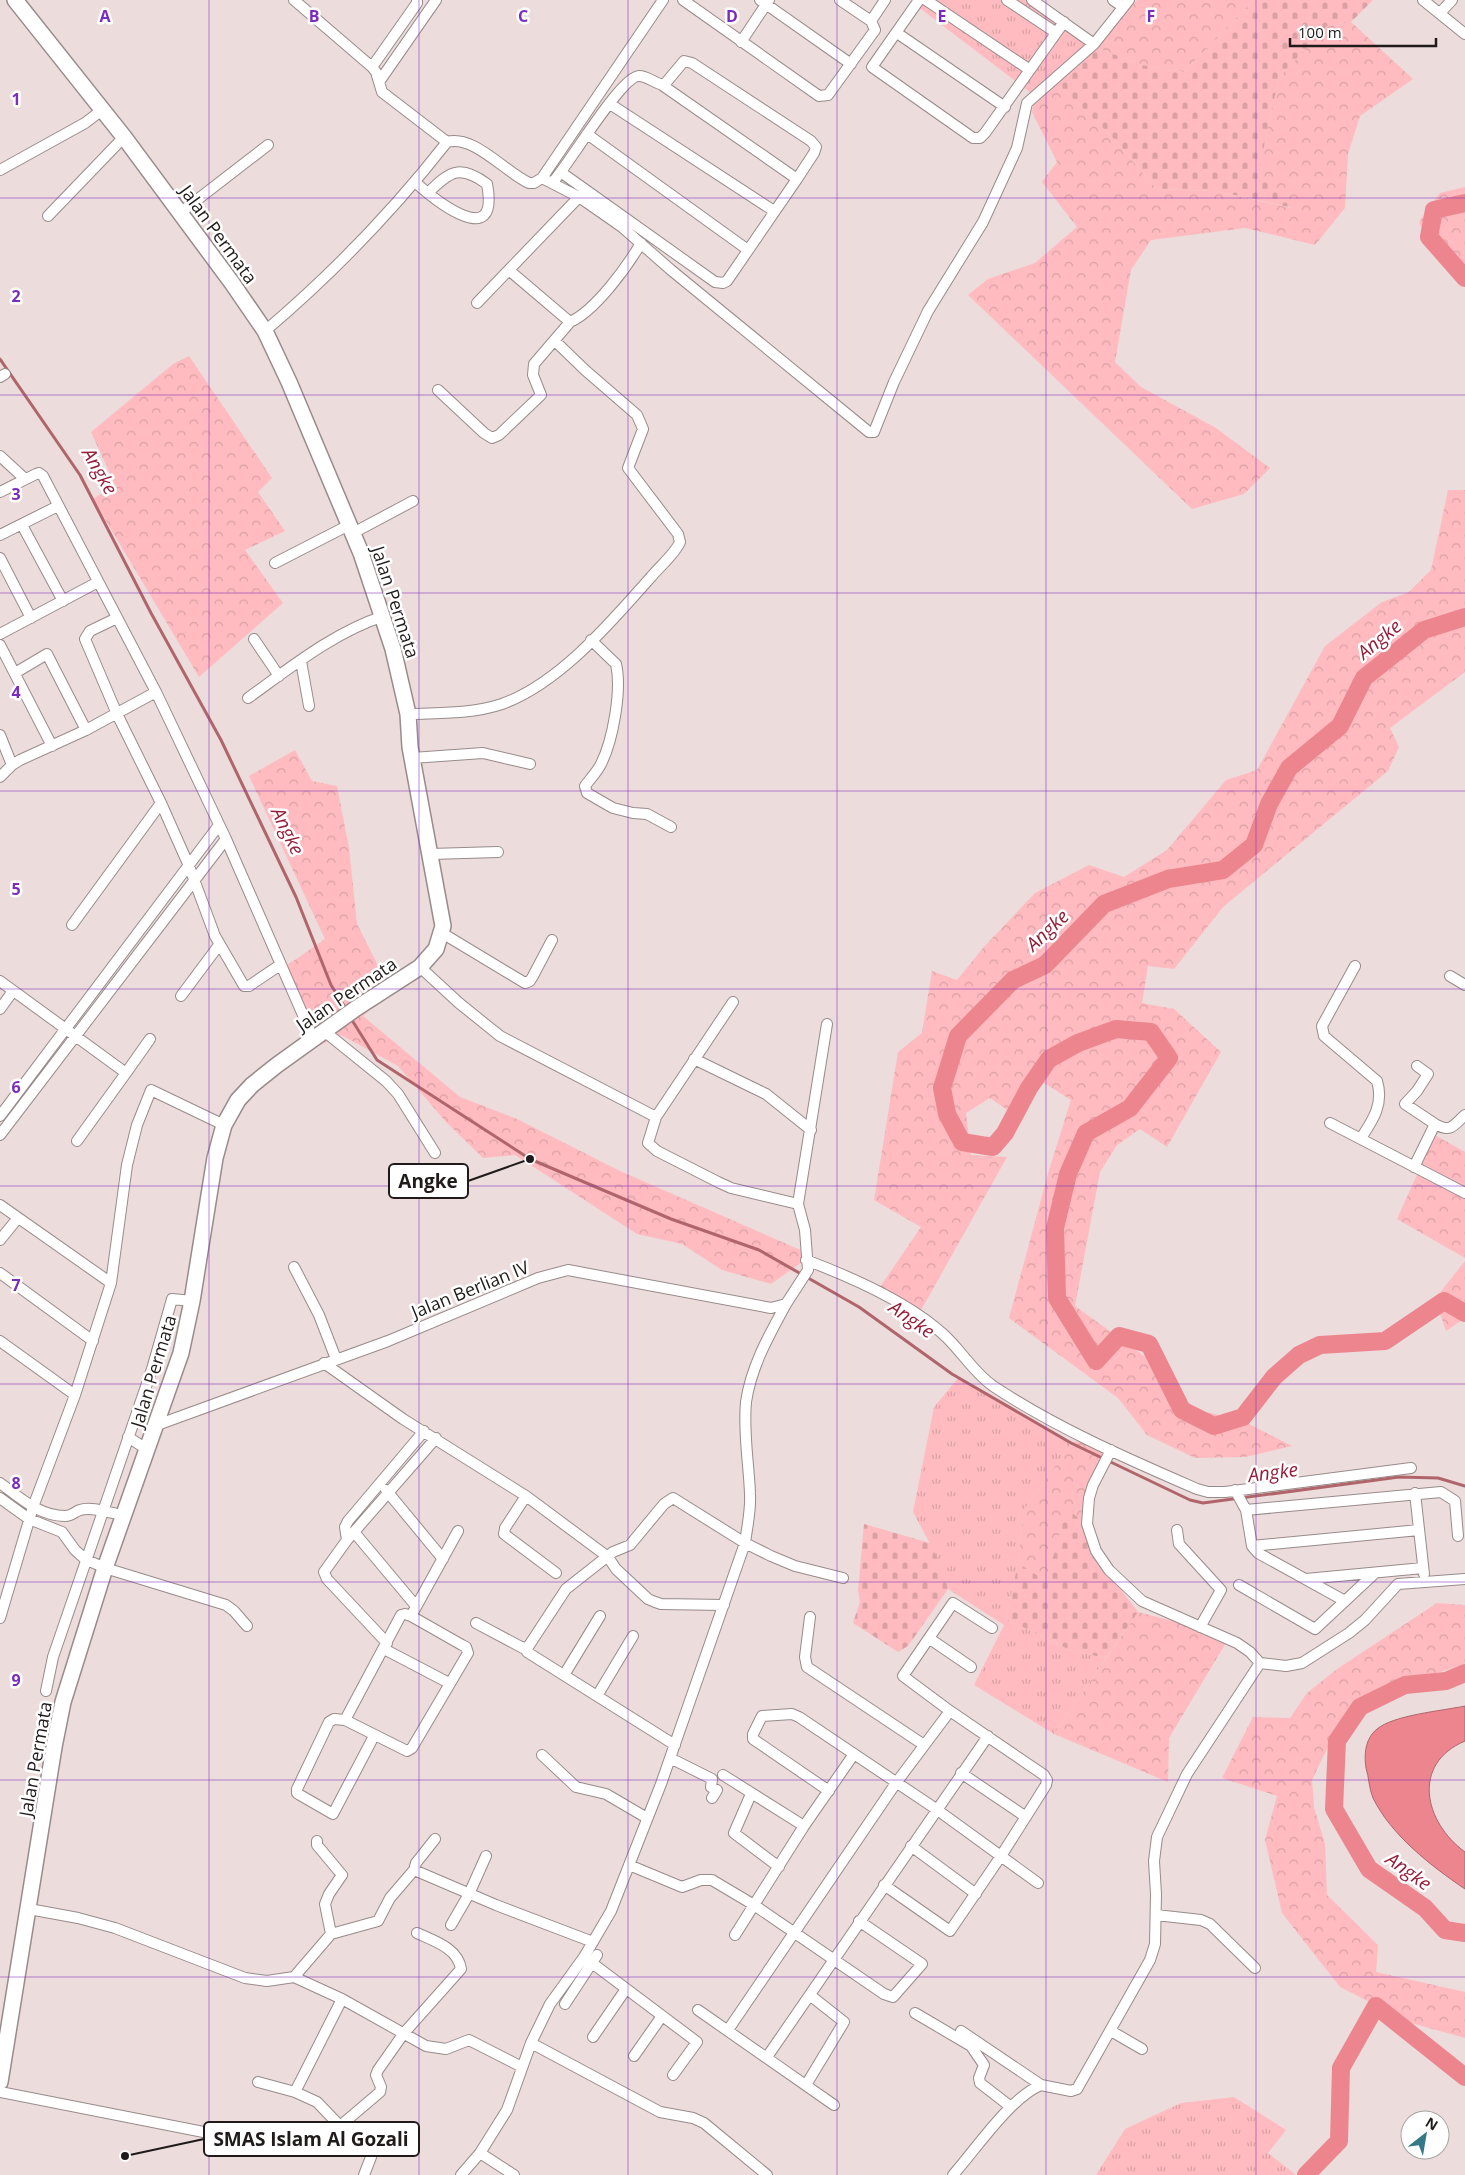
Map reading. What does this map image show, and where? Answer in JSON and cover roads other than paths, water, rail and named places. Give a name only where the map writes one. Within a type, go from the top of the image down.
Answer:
[{"type":"main road","name":"Jalan Permata","points":[[0,2082],[51,1765],[63,1702],[122,1515],[148,1450],[179,1362],[192,1301],[215,1158],[224,1125],[238,1100],[252,1085],[323,1031],[420,966],[436,948],[442,933],[443,919],[412,758],[408,714],[384,616],[351,529],[289,382],[264,331],[232,283],[124,137],[15,0]]},
{"type":"street","points":[[294,0],[372,67],[382,92],[447,142]]},
{"type":"street","points":[[372,67],[417,3],[417,0]]},
{"type":"street","points":[[379,82],[436,0]]},
{"type":"street","points":[[264,331],[319,283],[415,182],[447,142],[460,140],[474,146],[529,183],[534,183],[542,178],[662,0]]},
{"type":"street","points":[[683,0],[819,96],[824,97],[828,96],[875,30],[874,23],[840,0]]},
{"type":"street","points":[[871,21],[885,0]]},
{"type":"street","points":[[919,0],[872,67],[973,138],[982,136],[1064,22]]},
{"type":"street","points":[[926,0],[1030,70]]},
{"type":"street","points":[[1007,0],[1056,32]]},
{"type":"street","points":[[1032,0],[1094,44]]},
{"type":"street","points":[[542,178],[579,197],[622,226],[671,270],[815,388],[869,432],[874,432],[894,382],[928,311],[983,222],[1017,148],[1026,103],[1094,44],[1126,4],[1113,0]]},
{"type":"street","points":[[1422,0],[1465,34]]},
{"type":"street","points":[[1440,14],[1452,0]]},
{"type":"street","points":[[741,42],[765,1],[851,64]]},
{"type":"street","points":[[897,33],[1004,107]]},
{"type":"street","points":[[562,173],[582,189],[718,283],[727,281],[797,179],[816,147],[811,141],[688,61],[681,62],[668,82],[662,85]]},
{"type":"street","points":[[552,183],[562,173],[587,134],[632,77],[646,77],[662,85],[797,179]]},
{"type":"street","points":[[610,104],[774,211]]},
{"type":"street","points":[[0,170],[84,123],[102,110]]},
{"type":"street","points":[[587,134],[748,250]]},
{"type":"street","points":[[48,216],[124,137]]},
{"type":"street","points":[[180,213],[268,145]]},
{"type":"street","points":[[415,182],[428,193],[455,212],[468,218],[482,217],[488,211],[487,184],[479,178],[462,172],[455,171],[443,178],[428,193]]},
{"type":"street","points":[[477,304],[579,197]]},
{"type":"street","points":[[438,390],[484,433],[492,438],[499,435],[541,395],[533,375],[534,364],[570,322],[593,306],[634,255],[641,243]]},
{"type":"street","points":[[510,271],[570,322]]},
{"type":"street","points":[[408,714],[484,709],[524,694],[552,675],[591,640],[624,607],[678,546],[680,538],[628,468],[643,429],[637,415],[555,341]]},
{"type":"street","points":[[0,456],[25,479]]},
{"type":"street","points":[[0,492],[25,479],[41,474],[156,692],[226,839],[280,964],[323,1031],[386,1081],[398,1094],[435,1153]]},
{"type":"street","points":[[275,564],[413,501]]},
{"type":"street","points":[[0,534],[58,506]]},
{"type":"street","points":[[22,525],[63,601]]},
{"type":"street","points":[[0,558],[31,618]]},
{"type":"street","points":[[0,634],[98,582]]},
{"type":"street","points":[[248,698],[330,641],[370,620],[384,616]]},
{"type":"street","points":[[117,618],[90,631],[85,639],[117,714],[189,866],[219,945],[244,986],[249,986],[280,964]]},
{"type":"street","points":[[254,638],[279,676]]},
{"type":"street","points":[[591,640],[616,664],[616,702],[611,734],[601,764],[585,786],[585,790],[613,808],[633,813],[648,814],[671,827]]},
{"type":"street","points":[[0,645],[52,746]]},
{"type":"street","points":[[15,673],[47,654],[86,730]]},
{"type":"street","points":[[301,660],[309,706]]},
{"type":"street","points":[[0,778],[12,764],[86,730],[156,692]]},
{"type":"street","points":[[0,735],[12,764]]},
{"type":"street","points":[[412,758],[483,753],[530,764]]},
{"type":"street","points":[[72,925],[161,804]]},
{"type":"street","points":[[0,1116],[219,826]]},
{"type":"street","points":[[0,1135],[226,839]]},
{"type":"street","points":[[431,854],[498,852]]},
{"type":"street","points":[[442,933],[525,983],[530,981],[552,940]]},
{"type":"street","points":[[181,996],[219,945]]},
{"type":"street","points":[[420,966],[458,1004],[500,1036],[656,1117]]},
{"type":"street","points":[[1355,966],[1322,1026],[1324,1036],[1378,1081],[1380,1101],[1376,1114],[1361,1138]]},
{"type":"street","points":[[1450,976],[1465,985]]},
{"type":"street","points":[[0,981],[126,1073]]},
{"type":"street","points":[[0,1009],[14,990]]},
{"type":"street","points":[[733,1002],[656,1117],[648,1143],[657,1151],[731,1188],[798,1204]]},
{"type":"street","points":[[565,2004],[591,1959],[593,1942],[610,1911],[629,1865],[670,1758],[745,1543],[750,1513],[746,1403],[757,1361],[807,1265],[805,1230],[798,1204],[827,1024]]},
{"type":"street","points":[[77,1141],[150,1039]]},
{"type":"street","points":[[694,1059],[766,1094],[811,1130]]},
{"type":"street","points":[[1417,1066],[1428,1074],[1417,1092],[1405,1104],[1446,1129],[1451,1128],[1465,1115]]},
{"type":"street","points":[[0,1618],[29,1519],[75,1395],[110,1283],[127,1165],[137,1125],[150,1090],[224,1125]]},
{"type":"street","points":[[1330,1123],[1465,1193]]},
{"type":"street","points":[[1414,1167],[1435,1124]]},
{"type":"street","points":[[0,1205],[110,1283]]},
{"type":"street","points":[[0,1240],[18,1218]]},
{"type":"street","points":[[807,1265],[848,1276],[913,1312],[943,1334],[980,1376],[993,1386],[1111,1451],[1197,1489],[1240,1499],[1441,1492],[1455,1501],[1461,1518],[1458,1536]]},
{"type":"street","points":[[294,1267],[319,1315],[336,1359]]},
{"type":"street","name":"Jalan Berlian IV","points":[[157,1425],[388,1341],[538,1278],[568,1270],[772,1308],[786,1304]]},
{"type":"street","points":[[0,1273],[93,1341]]},
{"type":"street","points":[[46,1691],[53,1657],[85,1559],[152,1369],[172,1299],[192,1301]]},
{"type":"street","points":[[0,1341],[75,1395]]},
{"type":"street","points":[[324,1363],[368,1396],[526,1496],[608,1557],[616,1569],[648,1599],[662,1604],[724,1605]]},
{"type":"street","points":[[416,1606],[350,1536],[345,1527],[424,1431]]},
{"type":"street","points":[[128,1437],[148,1450]]},
{"type":"street","points":[[436,1438],[389,1494],[350,1536],[325,1568],[324,1575],[385,1646],[449,1684]]},
{"type":"street","points":[[1111,1451],[1093,1485],[1088,1511],[1087,1524],[1096,1552],[1110,1570],[1142,1601],[1237,1643],[1250,1652],[1260,1663],[1286,1666],[1302,1663],[1354,1629],[1398,1584],[1465,1579]]},
{"type":"street","points":[[1240,1499],[1411,1468]]},
{"type":"street","points":[[0,1483],[33,1508],[66,1516],[80,1510],[102,1511],[122,1515]]},
{"type":"street","points":[[380,1483],[443,1559]]},
{"type":"street","points":[[1306,1579],[1375,1573],[1424,1572],[1415,1493]]},
{"type":"street","points":[[526,1496],[505,1528],[504,1534],[556,1573]]},
{"type":"street","points":[[476,1623],[523,1648],[528,1647],[566,1589],[613,1552],[630,1545],[664,1504],[673,1498],[745,1543],[795,1566],[843,1578]]},
{"type":"street","points":[[1240,1499],[1252,1546],[1258,1553],[1345,1601]]},
{"type":"street","points":[[1,1500],[29,1519],[62,1532],[75,1550],[85,1559],[105,1568],[226,1606],[234,1611],[247,1626]]},
{"type":"street","points":[[411,1616],[458,1530]]},
{"type":"street","points":[[1176,1530],[1178,1544],[1221,1590],[1200,1627]]},
{"type":"street","points":[[1252,1546],[1419,1530]]},
{"type":"street","points":[[1239,1585],[1315,1629],[1375,1573]]},
{"type":"street","points":[[0,1578],[10,1585]]},
{"type":"street","points":[[568,1596],[529,1653],[674,1745]]},
{"type":"street","points":[[884,1885],[950,1931],[1046,1785],[1047,1777],[950,1711],[903,1676],[953,1603],[992,1628]]},
{"type":"street","points":[[345,1720],[401,1616],[404,1614],[411,1616],[466,1647],[468,1653],[410,1750],[404,1750],[345,1720],[334,1719],[329,1722],[297,1793],[333,1814],[374,1736]]},
{"type":"street","points":[[564,1675],[600,1616]]},
{"type":"street","points":[[810,1616],[804,1657],[807,1667],[924,1745]]},
{"type":"street","points":[[597,1696],[633,1636]]},
{"type":"street","points":[[930,1639],[971,1667]]},
{"type":"street","points":[[961,2031],[1041,2085],[1071,2091],[1077,2088],[1150,1960],[1155,1944],[1154,1861],[1157,1837],[1165,1818],[1187,1774],[1260,1663]]},
{"type":"street","points":[[728,2030],[896,1783],[950,1711]]},
{"type":"street","points":[[829,1790],[753,1739],[753,1734],[762,1716],[796,1715],[936,1809],[1038,1883]]},
{"type":"street","points":[[767,2057],[811,1996],[859,1921],[988,1736]]},
{"type":"street","points":[[735,1935],[804,1826],[854,1754]]},
{"type":"street","points":[[542,1755],[576,1787],[606,1794],[647,1818]]},
{"type":"street","points":[[670,1758],[712,1779],[711,1787],[717,1790],[712,1798]]},
{"type":"street","points":[[961,1773],[1026,1817]]},
{"type":"street","points":[[723,1775],[804,1826]]},
{"type":"street","points":[[751,1794],[734,1833],[779,1866]]},
{"type":"street","points":[[294,1977],[331,1934],[378,1921],[390,1898],[414,1870],[416,1863],[435,1839]]},
{"type":"street","points":[[317,1841],[317,1846],[342,1875],[326,1899],[331,1934]]},
{"type":"street","points":[[911,1846],[976,1894]]},
{"type":"street","points":[[451,1925],[469,1894],[486,1856]]},
{"type":"street","points":[[629,1865],[682,1887],[701,1880],[712,1880],[754,1905],[889,1997],[896,1995],[922,1964],[859,1921]]},
{"type":"street","points":[[414,1870],[469,1894],[593,1942]]},
{"type":"street","points":[[29,1909],[115,1928],[245,1978],[267,1981],[294,1977],[342,1999],[426,2046],[446,2049],[463,2040],[469,2040],[522,2067]]},
{"type":"street","points":[[1156,1915],[1201,1920],[1210,1924],[1255,1968]]},
{"type":"street","points":[[340,2126],[380,2092],[381,2087],[376,2074],[404,2033],[461,1969],[454,1954],[443,1945],[417,1933]]},
{"type":"street","points":[[591,1959],[626,1989],[697,2042],[673,2075]]},
{"type":"street","points":[[461,2175],[480,2153],[507,2110],[530,2043],[550,2004],[591,1959]]},
{"type":"street","points":[[593,2037],[626,1989]]},
{"type":"street","points":[[806,2085],[844,2022],[811,1996]]},
{"type":"street","points":[[295,2092],[342,1999]]},
{"type":"street","points":[[698,2010],[834,2105]]},
{"type":"street","points":[[915,2013],[970,2046],[984,2065],[979,2078],[980,2083],[1011,2107]]},
{"type":"street","points":[[634,2056],[662,2016]]},
{"type":"street","points":[[1111,2031],[1142,2049]]},
{"type":"street","points":[[530,2043],[647,2106],[663,2113],[693,2118],[704,2123],[767,2175]]},
{"type":"street","points":[[258,2082],[295,2092],[320,2105],[340,2126],[370,2151],[371,2157],[364,2175]]},
{"type":"street","points":[[953,2175],[1011,2107],[1031,2089],[1041,2085]]},
{"type":"street","points":[[0,2092],[239,2139]]},
{"type":"street","points":[[480,2153],[514,2175]]},
{"type":"waterway","name":"Angke","points":[[1465,203],[1434,210],[1429,237],[1465,278]]},
{"type":"waterway","name":"Angke","points":[[0,359],[80,475],[151,613],[221,740],[296,897],[331,985],[346,1009]]},
{"type":"waterway","name":"Angke","points":[[1465,617],[1424,630],[1364,678],[1340,726],[1289,768],[1269,804],[1254,845],[1223,870],[1168,879],[1104,904],[1045,965],[1013,980],[958,1036],[942,1088],[947,1114],[962,1142],[993,1147],[1005,1133],[1029,1088],[1049,1059],[1078,1043],[1116,1029],[1151,1032],[1169,1058],[1130,1108],[1086,1133],[1068,1174],[1055,1228],[1057,1298],[1096,1361],[1119,1336],[1149,1344],[1182,1410],[1214,1426],[1243,1417],[1274,1377],[1299,1355],[1320,1345],[1385,1341],[1444,1301],[1465,1313]]},
{"type":"waterway","name":"Angke","points":[[350,1017],[377,1060],[530,1159],[671,1219],[759,1250],[859,1307],[952,1374],[1071,1443],[1190,1500],[1203,1503],[1399,1477],[1438,1478],[1465,1486]]},
{"type":"waterway","name":"Angke","points":[[1465,1673],[1446,1681],[1405,1685],[1360,1707],[1337,1741],[1334,1809],[1369,1869],[1425,1908],[1445,1930],[1465,1933]]},
{"type":"waterway","name":"Angke","points":[[1306,2175],[1339,2141],[1341,2068],[1376,2006],[1465,2077]]},
{"type":"place","name":"Angke","points":[[530,1159]]},
{"type":"place","name":"SMAS Islam Al Gozali","points":[[125,2156]]}]
